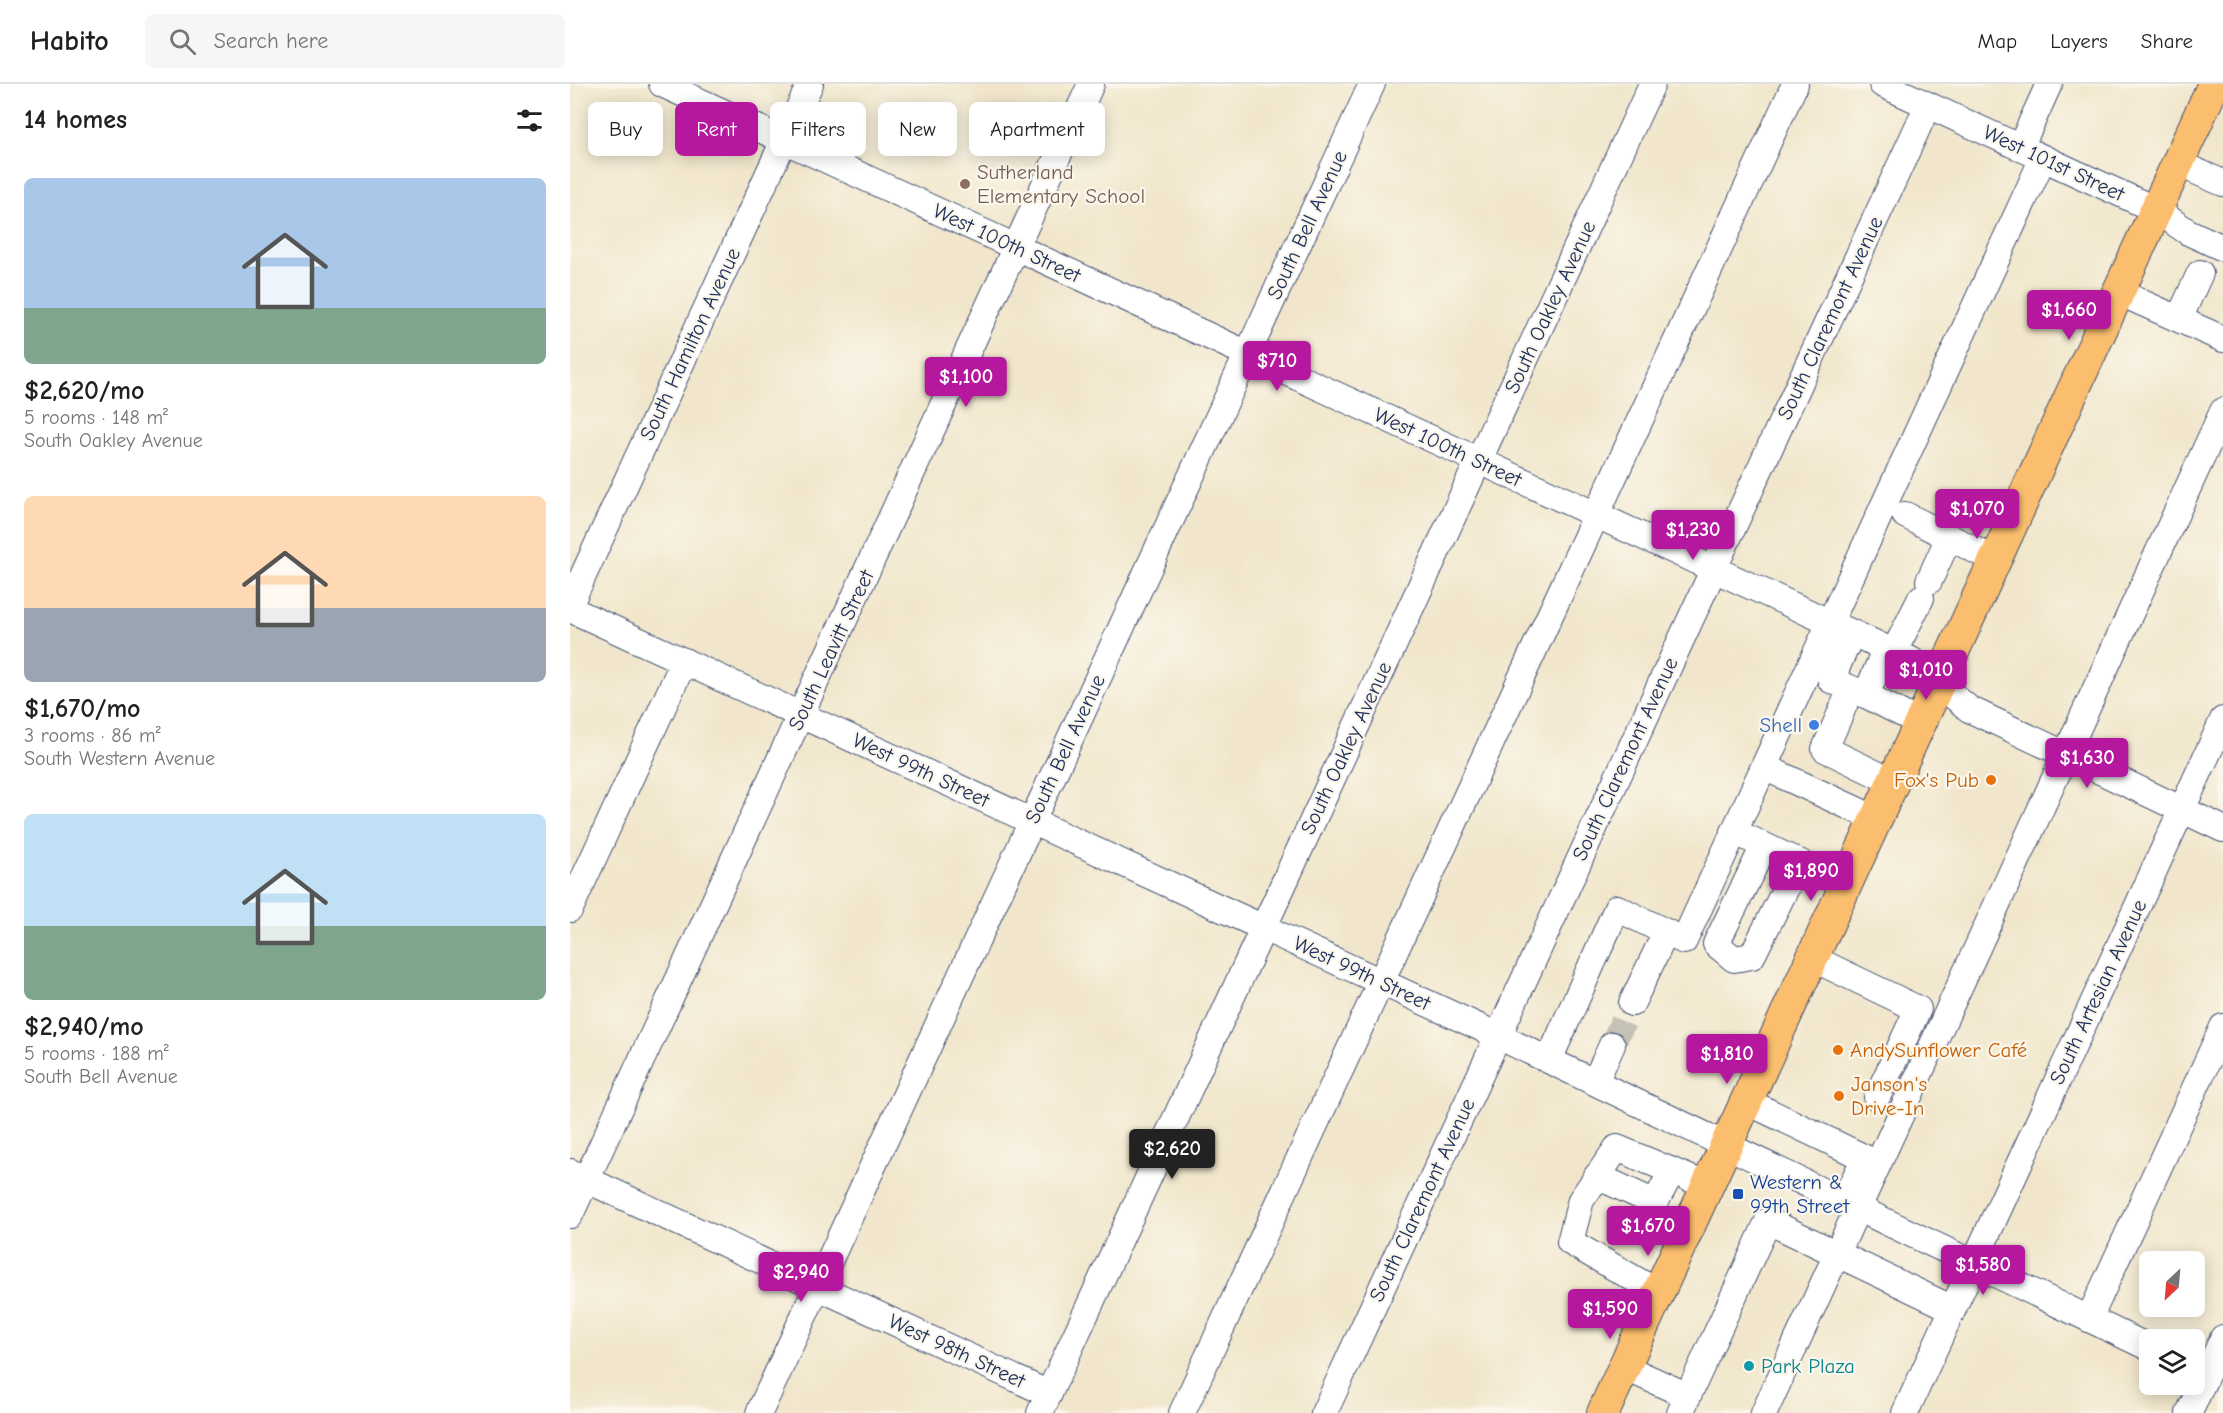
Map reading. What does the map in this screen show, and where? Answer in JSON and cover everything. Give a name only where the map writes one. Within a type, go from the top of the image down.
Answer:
[{"type":"main road","points":[[1603,1413],[2214,84]]},
{"type":"street","name":"West 100th Street","points":[[662,84],[770,134]]},
{"type":"street","name":"South Hamilton Avenue","points":[[802,102],[810,84]]},
{"type":"street","name":"South Leavitt Street","points":[[570,1215],[578,1176],[801,714],[1091,84]]},
{"type":"street","name":"South Bell Avenue","points":[[759,1413],[1372,84]]},
{"type":"street","name":"South Oakley Avenue","points":[[1045,1403],[1652,84]]},
{"type":"street","points":[[1182,1413],[1795,84]]},
{"type":"street","name":"West 101st Street","points":[[1882,84],[2156,210],[2188,232],[2221,240]]},
{"type":"street","points":[[1549,1060],[1617,908],[1684,941],[1764,767],[1841,628],[2031,153],[2049,84]]},
{"type":"street","name":"South Claremont Avenue","points":[[1324,1413],[1928,105]]},
{"type":"street","name":"South Hamilton Avenue","points":[[570,604],[777,156]]},
{"type":"street","name":"West 100th Street","points":[[819,156],[1911,660],[1969,709],[2223,829]]},
{"type":"street","points":[[2177,163],[2223,183]]},
{"type":"street","points":[[2179,320],[2200,273]]},
{"type":"street","points":[[2118,292],[2223,339]]},
{"type":"street","points":[[1851,1205],[2065,754],[2223,411]]},
{"type":"street","points":[[1905,515],[1995,560]]},
{"type":"street","points":[[1893,782],[1825,749],[1859,692],[1890,650],[1925,589],[1949,537]]},
{"type":"street","name":"West 99th Street","points":[[570,609],[1549,1060],[2139,1343]]},
{"type":"street","points":[[1841,628],[1831,680],[1920,723]]},
{"type":"street","points":[[570,909],[684,661]]},
{"type":"street","name":"South Artesian Avenue","points":[[1905,1413],[2223,720]]},
{"type":"street","points":[[1764,767],[1876,819]]},
{"type":"street","points":[[1734,832],[1846,885]]},
{"type":"street","points":[[1764,846],[1716,944],[1734,959],[1752,956],[1799,862]]},
{"type":"street","points":[[1632,1003],[1666,932]]},
{"type":"street","points":[[1812,958],[1918,1010],[1877,1097]]},
{"type":"street","points":[[2089,1319],[2223,1027]]},
{"type":"street","points":[[1595,1082],[1612,1045]]},
{"type":"street","points":[[1746,1101],[1865,1158],[1837,1253],[1764,1413]]},
{"type":"street","points":[[1659,1293],[1570,1242],[1581,1200],[1617,1148],[1708,1186]]},
{"type":"street","points":[[1597,1176],[1655,1203],[1672,1171]]},
{"type":"street","name":"West 98th Street","points":[[578,1176],[817,1287],[1045,1403]]},
{"type":"street","points":[[1624,1367],[1684,1405],[1768,1221],[1953,1309]]},
{"type":"street","points":[[2189,1413],[2208,1376],[2223,1338]]},
{"type":"tunnel","points":[[1612,1045],[1632,1003]]},
{"type":"place","name":"Sutherland Elementary School","points":[[965,184]]},
{"type":"place","name":"Shell","points":[[1814,725]]},
{"type":"place","name":"Fox's Pub","points":[[1991,780]]},
{"type":"place","name":"AndySunflower Café","points":[[1838,1050]]},
{"type":"place","name":"Janson's Drive-In","points":[[1839,1096]]},
{"type":"place","name":"Western & 99th Street","points":[[1738,1194]]},
{"type":"place","name":"Park Plaza","points":[[1749,1366]]}]
